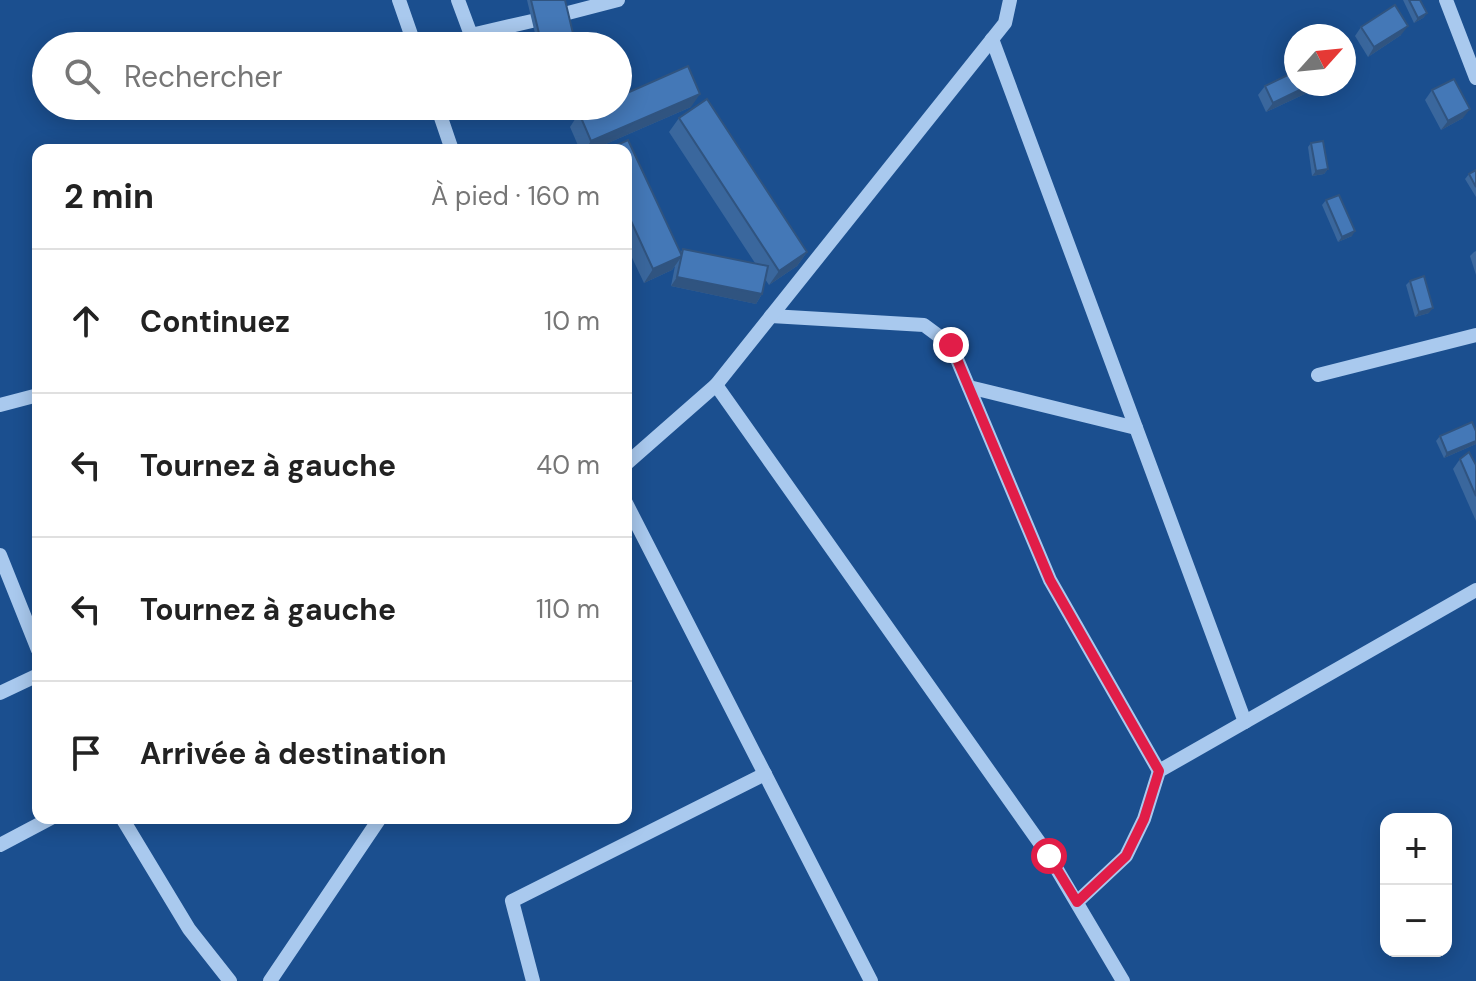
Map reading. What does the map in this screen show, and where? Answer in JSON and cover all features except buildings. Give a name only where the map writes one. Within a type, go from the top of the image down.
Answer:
[{"type":"street","points":[[399,0],[410,32]]},
{"type":"street","points":[[458,0],[470,32]]},
{"type":"street","points":[[564,14],[618,0]]},
{"type":"street","points":[[632,459],[716,385],[1005,23],[1010,0]]},
{"type":"street","points":[[1446,0],[1476,78]]},
{"type":"street","points":[[484,32],[532,21]]},
{"type":"street","points":[[992,39],[1245,722]]},
{"type":"street","points":[[442,120],[450,144]]},
{"type":"street","points":[[771,316],[924,325],[951,345],[1050,580],[1159,771]]},
{"type":"street","points":[[1318,375],[1476,335]]},
{"type":"street","points":[[716,385],[1049,856],[1123,981]]},
{"type":"street","points":[[969,387],[1136,428]]},
{"type":"street","points":[[0,405],[32,397]]},
{"type":"street","points":[[632,515],[871,981]]},
{"type":"street","points":[[0,555],[32,635]]},
{"type":"street","points":[[1077,902],[1126,856],[1144,819],[1159,771],[1476,590]]},
{"type":"street","points":[[0,693],[32,678]]},
{"type":"street","points":[[533,981],[512,901],[765,774]]},
{"type":"street","points":[[0,845],[40,824]]},
{"type":"street","points":[[126,824],[189,929],[230,981]]},
{"type":"street","points":[[270,981],[376,824]]},
{"type":"route","points":[[951,345],[1050,580],[1159,771],[1144,819],[1126,856],[1077,902],[1049,856]]}]
